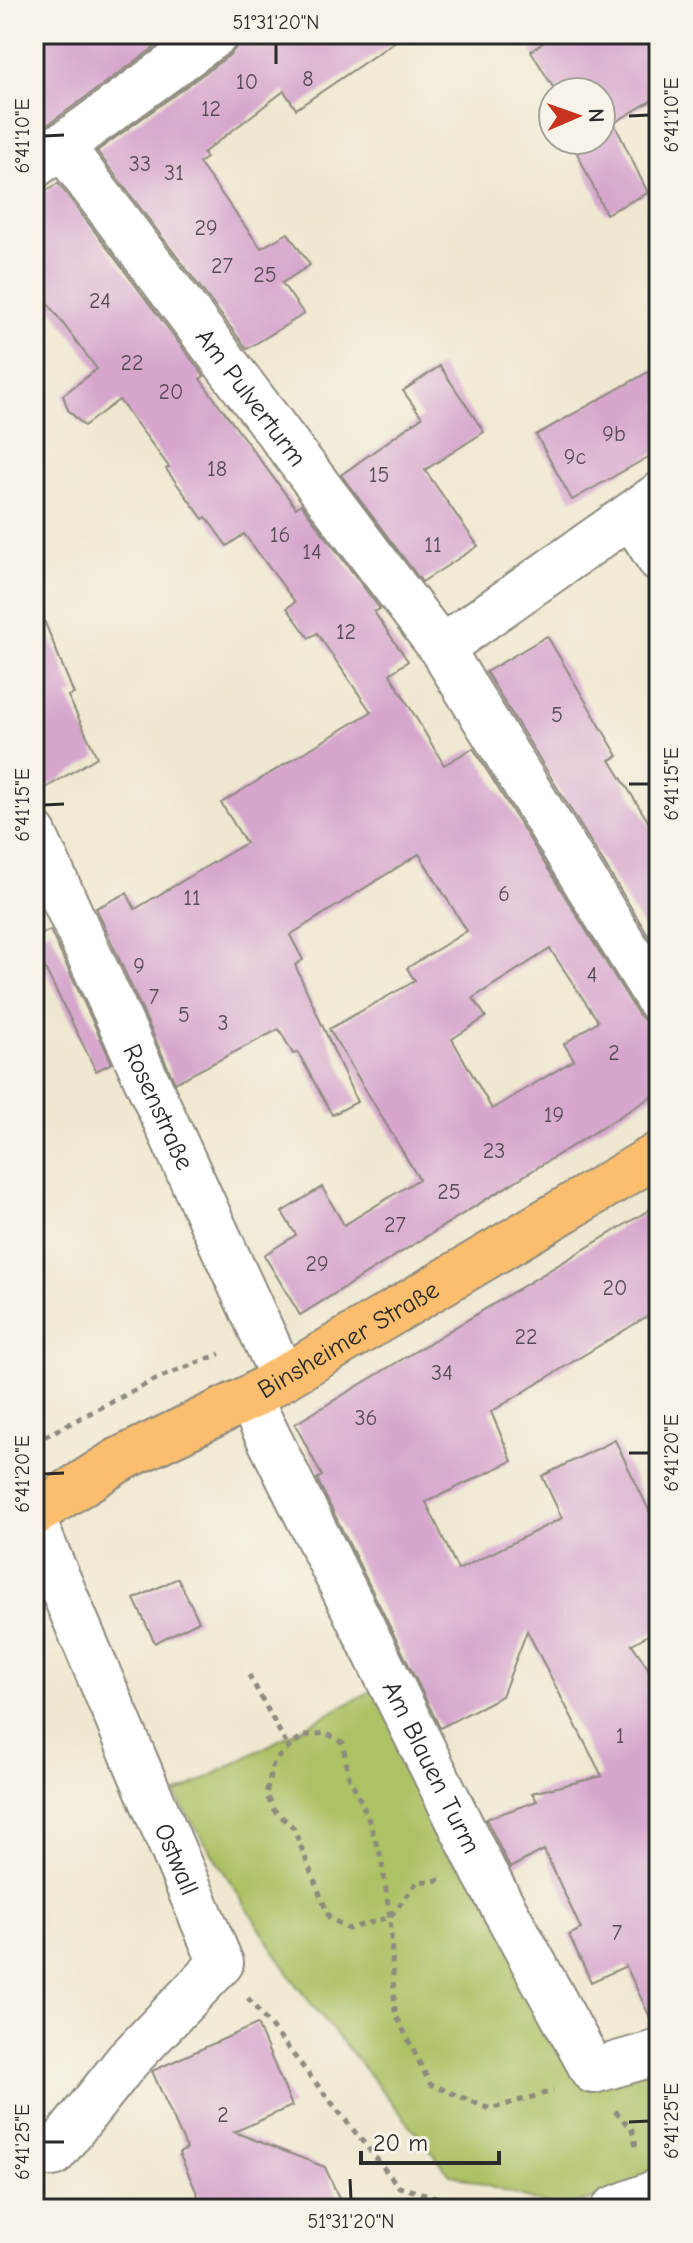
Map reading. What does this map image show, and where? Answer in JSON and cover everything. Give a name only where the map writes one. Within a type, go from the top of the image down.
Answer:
[{"type":"main road","name":"Binsheimer Straße","points":[[34,1514],[119,1460],[266,1388],[659,1154]]},
{"type":"street","points":[[48,155],[216,34]]},
{"type":"street","name":"Am Pulverturm","points":[[48,155],[441,648],[659,1001]]},
{"type":"street","points":[[441,648],[645,505],[659,559]]},
{"type":"street","name":"Rosenstraße","points":[[34,834],[266,1388]]},
{"type":"street","name":"Am Blauen Turm","points":[[266,1388],[484,1872],[593,2071],[659,2052]]},
{"type":"street","name":"Ostwall","points":[[34,1522],[221,1963]]},
{"type":"street","points":[[53,2154],[127,2061],[221,1963]]},
{"type":"path","points":[[249,1675],[289,1749]]},
{"type":"path","points":[[484,1872],[417,1882],[390,1917],[348,1929],[329,1917],[293,1827],[274,1810],[266,1794],[274,1761],[302,1736],[326,1733],[343,1743],[348,1774],[367,1815],[381,1857],[390,1917],[395,2013],[430,2084],[490,2109],[554,2091]]},
{"type":"path","points":[[221,1963],[399,2187],[481,2209]]},
{"type":"path","points":[[613,2109],[632,2130],[648,2189],[636,2200]]},
{"type":"green space","points":[[377,1688],[585,2084],[645,2068],[659,2098],[659,2179],[560,2209],[450,2174],[296,1985],[175,1795]]},
{"type":"building","points":[[34,34],[173,34],[39,131],[34,125]]},
{"type":"building","points":[[241,34],[406,34],[296,109],[284,91],[203,153],[206,158],[199,163],[261,248],[288,233],[310,265],[282,283],[304,314],[247,349],[97,151],[231,54]]},
{"type":"building","points":[[556,34],[659,34],[659,96],[617,121],[617,76],[546,76],[531,51]]},
{"type":"building","points":[[617,129],[648,193],[606,214],[578,156],[617,156]]},
{"type":"building","points":[[58,183],[204,376],[200,379],[296,508],[301,504],[380,609],[374,612],[408,661],[390,674],[444,765],[473,748],[638,1014],[647,1023],[659,1026],[659,1092],[300,1315],[264,1255],[296,1235],[282,1212],[322,1187],[344,1225],[419,1179],[329,1029],[415,981],[407,968],[467,931],[419,854],[290,935],[303,960],[295,965],[357,1102],[332,1115],[298,1052],[293,1054],[279,1029],[175,1083],[96,908],[127,893],[135,909],[246,843],[221,803],[371,712],[317,633],[309,638],[287,608],[295,602],[244,534],[227,546],[166,469],[169,467],[119,400],[84,426],[68,410],[63,395],[97,369],[34,285],[34,200]],"holes":[[[550,949],[598,1021],[564,1044],[574,1060],[492,1109],[452,1039],[486,1017],[473,998]]]},
{"type":"building","points":[[440,366],[484,432],[425,470],[478,546],[422,582],[341,475],[422,417],[403,391]]},
{"type":"building","points":[[659,366],[659,451],[572,500],[536,435]]},
{"type":"building","points":[[35,598],[74,694],[68,696],[97,757],[34,795]]},
{"type":"building","points":[[547,636],[618,756],[610,760],[659,839],[659,953],[486,672]]},
{"type":"building","points":[[50,930],[112,1063],[96,1071],[34,946],[34,938]]},
{"type":"building","points":[[659,1204],[659,1309],[491,1412],[512,1461],[426,1502],[458,1570],[562,1518],[542,1476],[615,1440],[659,1531],[659,1629],[632,1644],[656,1680],[653,1690],[659,1702],[659,2028],[655,2028],[626,1966],[591,1982],[569,1935],[581,1929],[544,1850],[510,1868],[486,1819],[537,1801],[532,1793],[602,1776],[527,1631],[502,1696],[440,1728],[317,1479],[322,1476],[295,1424]]},
{"type":"building","points":[[178,1578],[199,1621],[155,1643],[134,1599]]},
{"type":"building","points":[[257,2024],[292,2106],[234,2132],[325,2167],[344,2209],[204,2209],[179,2153],[187,2149],[152,2071]]}]
